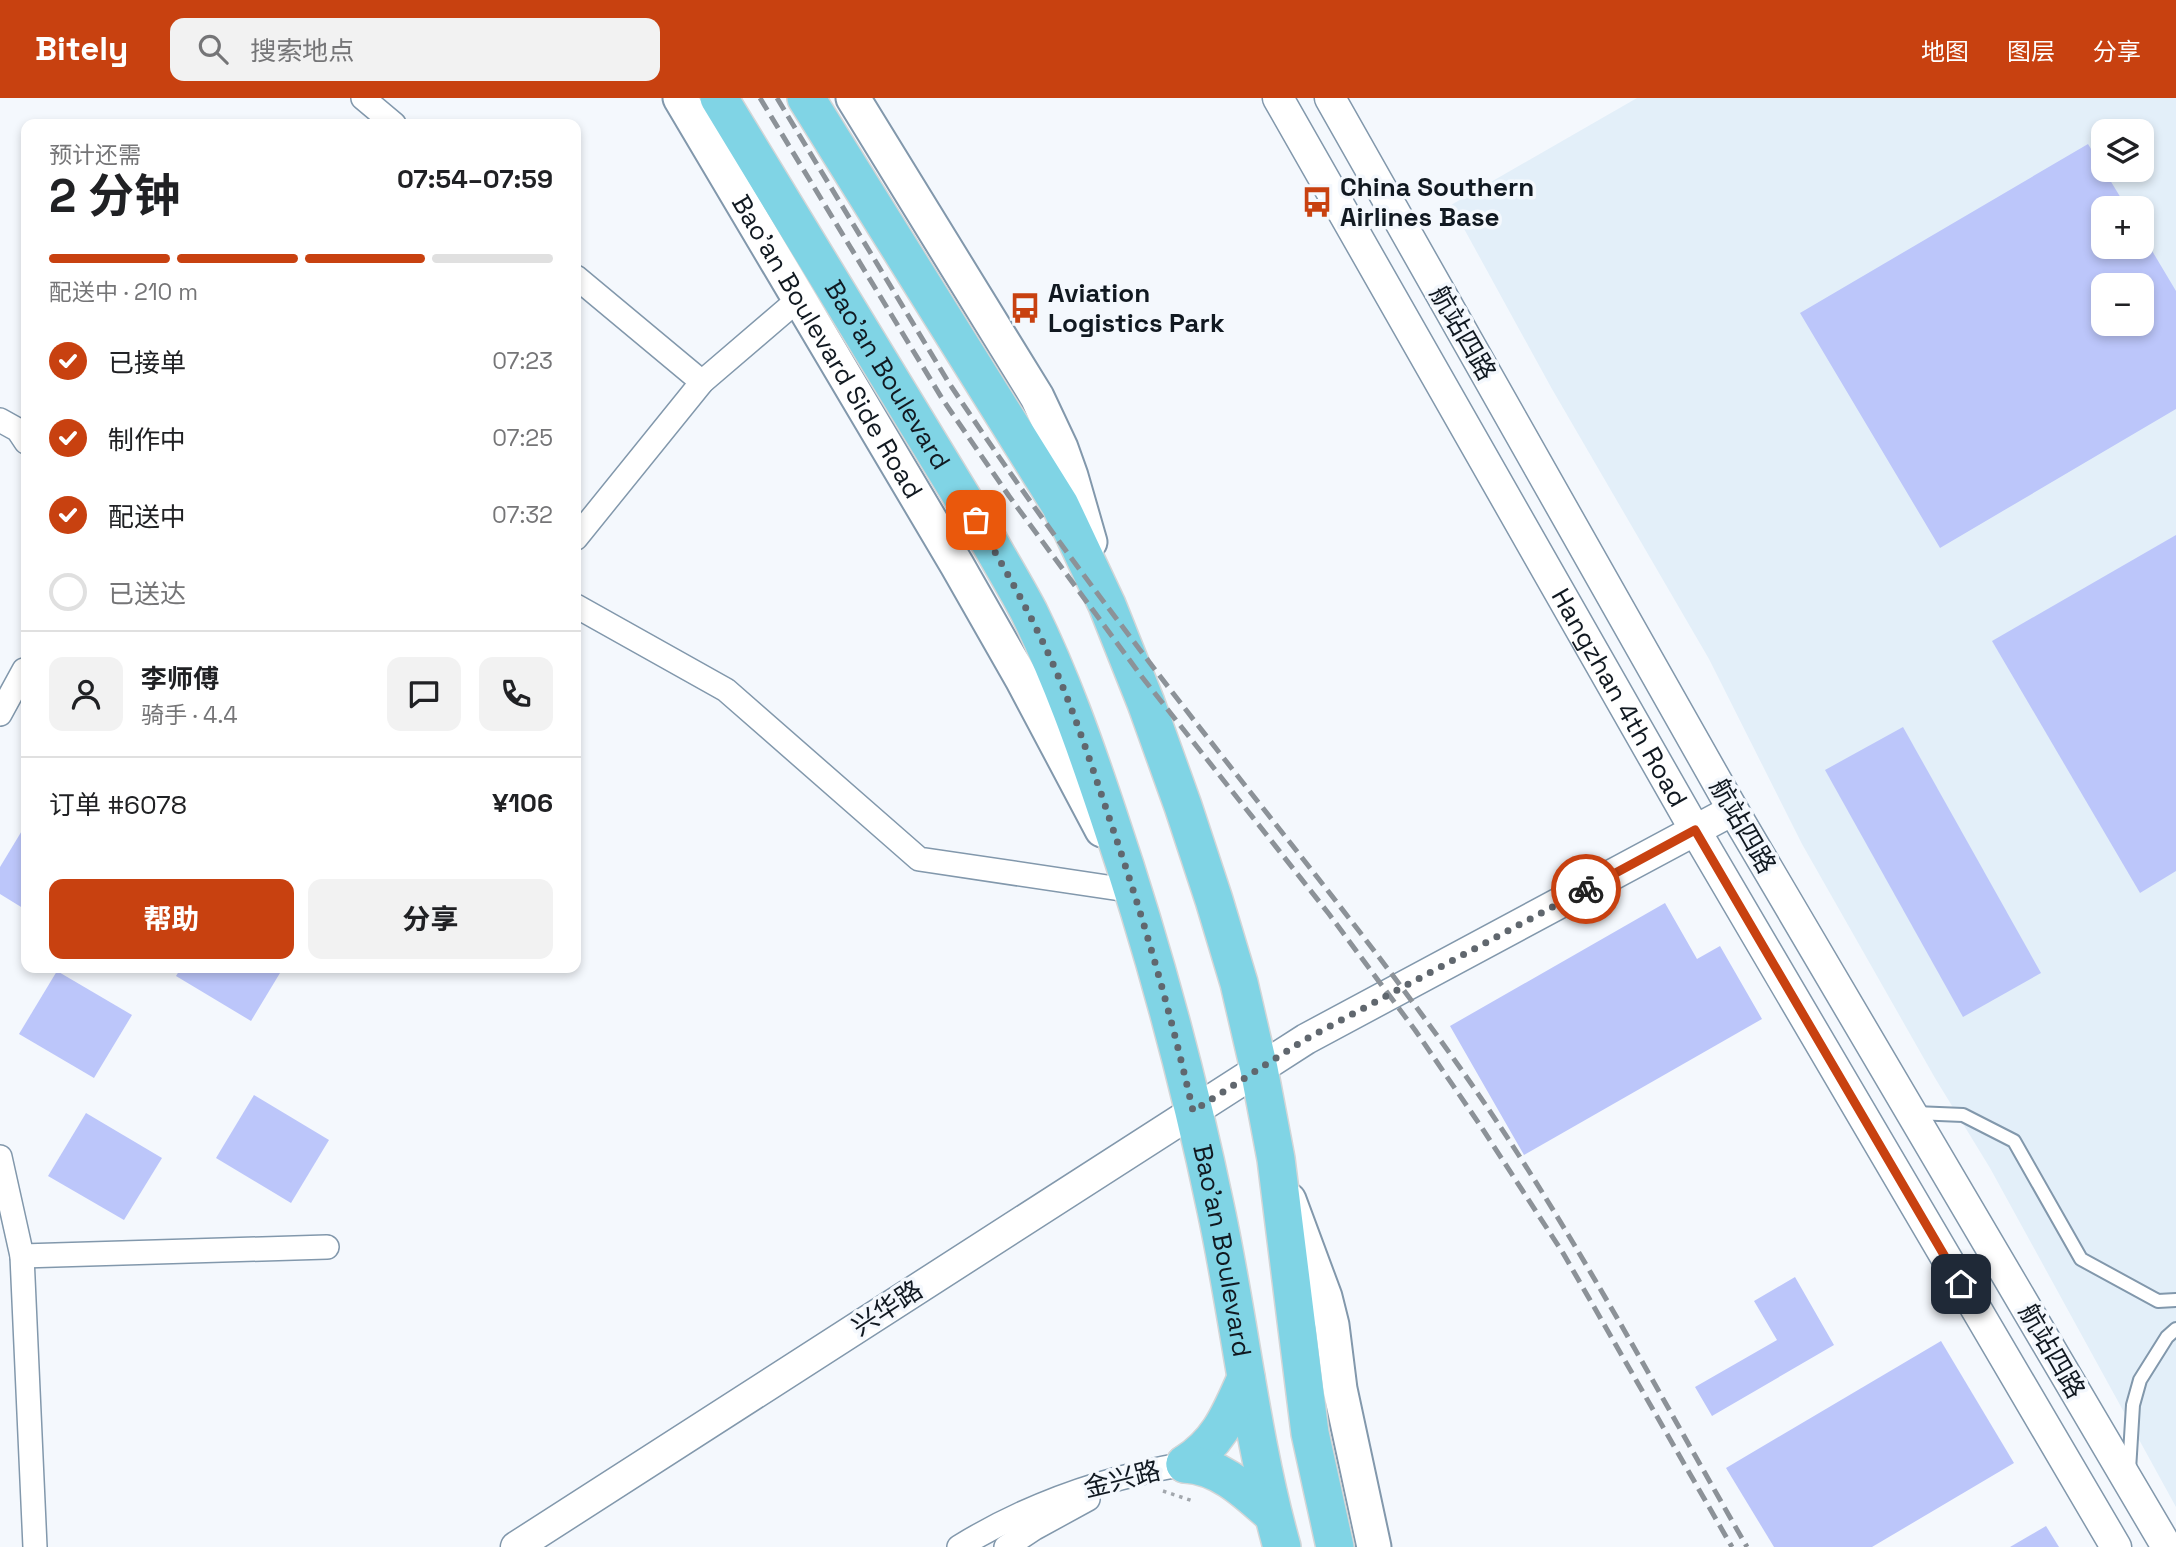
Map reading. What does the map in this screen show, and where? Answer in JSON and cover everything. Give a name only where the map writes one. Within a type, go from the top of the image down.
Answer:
[{"type":"main road","name":"Bao'an Boulevard Side Road","points":[[680,98],[1009,656],[1134,891]]},
{"type":"main road","name":"Bao'an Boulevard","points":[[719,98],[990,543],[1029,612],[1062,685],[1134,891],[1166,1001],[1216,1211],[1277,1531]]},
{"type":"main road","points":[[806,98],[1060,505],[1107,605],[1146,704],[1187,818],[1239,983],[1259,1069],[1276,1158],[1310,1433],[1335,1547]]},
{"type":"main road","points":[[853,98],[1037,397],[1071,476],[1107,605]]},
{"type":"main road","points":[[1276,1158],[1325,1297],[1332,1325],[1340,1389],[1374,1547]]},
{"type":"main road","points":[[1185,1464],[1201,1454],[1226,1424],[1246,1378]]},
{"type":"main road","points":[[1185,1464],[1200,1465],[1238,1484],[1277,1531]]},
{"type":"street","points":[[363,98],[388,119]]},
{"type":"street","name":"Hangzhan 4th Road","points":[[1278,98],[1695,830],[2116,1547]]},
{"type":"street","name":"航站四路","points":[[1330,98],[1733,810],[2167,1547]]},
{"type":"street","points":[[581,280],[702,382]]},
{"type":"street","points":[[581,532],[702,382],[800,298]]},
{"type":"street","points":[[0,420],[21,434]]},
{"type":"street","points":[[581,609],[726,690],[919,859],[1134,891]]},
{"type":"street","points":[[0,714],[21,676]]},
{"type":"street","name":"兴华路","points":[[516,1547],[1306,1039],[1733,810]]},
{"type":"street","points":[[0,1157],[22,1256],[35,1547]]},
{"type":"street","points":[[22,1256],[327,1247]]},
{"type":"street","name":"金兴路","points":[[959,1547],[1013,1516],[1068,1493],[1114,1478],[1185,1464]]},
{"type":"street","name":"金兴路","points":[[1006,1547],[1047,1521],[1095,1496],[1185,1464]]},
{"type":"lane","points":[[1912,1113],[1963,1115],[2014,1141],[2081,1259],[2158,1301],[2176,1300]]},
{"type":"lane","points":[[2128,1481],[2133,1405],[2140,1380],[2167,1337],[2176,1329]]},
{"type":"shaded area","points":[[1637,98],[2176,98],[2176,1507],[1990,1168],[1935,1078],[1802,844],[1709,659],[1552,389],[1451,205]]},
{"type":"building","points":[[2088,144],[2091,149],[2091,182],[2111,182],[2120,196],[2091,196],[2091,259],[2154,259],[2154,254],[2176,291],[2176,409],[1940,548],[1800,313]]},
{"type":"building","points":[[2176,535],[2176,871],[2140,893],[1992,641]]},
{"type":"building","points":[[1903,727],[2041,973],[1963,1017],[1825,770]]},
{"type":"building","points":[[21,832],[21,907],[0,894],[0,867]]},
{"type":"building","points":[[1665,903],[1697,959],[1720,946],[1762,1019],[1524,1155],[1450,1026]]},
{"type":"building","points":[[56,973],[60,973],[132,1015],[94,1078],[19,1034]]},
{"type":"building","points":[[178,973],[280,973],[251,1021],[176,976]]},
{"type":"building","points":[[254,1095],[329,1140],[291,1203],[216,1158]]},
{"type":"building","points":[[86,1113],[162,1158],[124,1220],[48,1176]]},
{"type":"building","points":[[1795,1277],[1834,1345],[1712,1416],[1695,1387],[1777,1340],[1754,1301]]},
{"type":"building","points":[[1941,1341],[2014,1463],[1872,1547],[1774,1547],[1726,1468]]},
{"type":"building","points":[[2046,1526],[2059,1547],[2010,1547]]},
{"type":"railway","points":[[760,98],[943,400],[1009,496],[1142,677],[1329,914],[1415,1030],[1480,1125],[1563,1253],[1732,1547]]},
{"type":"railway","points":[[777,98],[949,383],[1012,476],[1164,682],[1380,958],[1502,1129],[1575,1246],[1747,1547]]},
{"type":"way so far","points":[[976,520],[1029,612],[1062,685],[1134,891],[1166,1001],[1193,1111],[1306,1039],[1586,889]]},
{"type":"place","name":"China Southern Airlines Base","points":[[1317,202]]},
{"type":"place","name":"Aviation Logistics Park","points":[[1025,308]]},
{"type":"route","points":[[1586,889],[1695,830],[1961,1284]]}]
